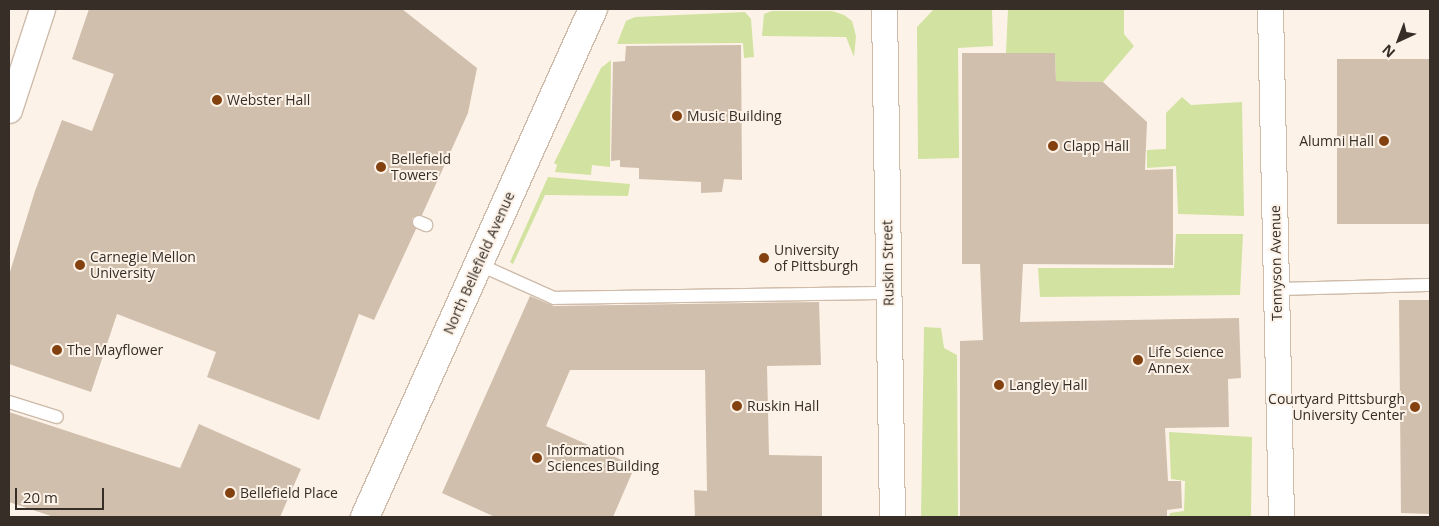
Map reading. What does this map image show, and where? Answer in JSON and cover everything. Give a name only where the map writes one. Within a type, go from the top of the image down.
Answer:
[{"type":"street","points":[[9,110],[42,9]]},
{"type":"street","name":"North Bellefield Avenue","points":[[364,517],[593,9]]},
{"type":"street","name":"Ruskin Street","points":[[884,9],[892,517]]},
{"type":"street","name":"Tennyson Avenue","points":[[1270,9],[1281,517]]},
{"type":"lane","points":[[478,264],[554,298],[889,293]]},
{"type":"lane","points":[[1276,289],[1430,285]]},
{"type":"lane","points":[[9,402],[57,417]]},
{"type":"green space","points":[[1008,9],[1124,9],[1124,34],[1134,46],[1103,82],[1056,81],[1055,53],[1006,53]]},
{"type":"green space","points":[[933,10],[992,10],[993,46],[958,48],[959,158],[918,159],[917,27]]},
{"type":"green space","points":[[772,11],[832,11],[844,15],[852,21],[856,36],[854,57],[846,37],[762,36],[764,14]]},
{"type":"green space","points":[[745,12],[751,19],[754,57],[744,58],[743,43],[617,44],[626,21],[635,17]]},
{"type":"green space","points":[[611,60],[610,167],[592,165],[591,175],[555,172],[557,165],[554,163],[601,68]]},
{"type":"green space","points":[[1182,97],[1191,105],[1242,102],[1244,216],[1178,214],[1176,166],[1147,168],[1147,150],[1166,149],[1166,113]]},
{"type":"green space","points":[[548,177],[630,184],[628,196],[545,195],[513,264],[510,262]]},
{"type":"green space","points":[[1176,234],[1243,234],[1240,295],[1040,297],[1038,268],[1174,268]]},
{"type":"green space","points":[[924,327],[941,328],[944,348],[957,355],[958,517],[921,517]]},
{"type":"green space","points":[[1169,432],[1252,437],[1251,517],[1169,517],[1170,513],[1184,511],[1185,481],[1171,479]]},
{"type":"building","points":[[89,9],[402,9],[477,68],[468,113],[422,215],[412,218],[416,229],[374,320],[359,314],[319,420],[207,377],[216,352],[117,314],[91,392],[9,364],[9,275],[35,191],[62,120],[92,131],[114,74],[72,59]]},
{"type":"building","name":"Music Building","points":[[741,45],[742,180],[724,179],[722,192],[701,193],[701,182],[639,179],[639,168],[620,167],[620,160],[611,161],[613,62],[625,61],[626,46]]},
{"type":"building","points":[[962,53],[1055,53],[1056,81],[1103,82],[1147,122],[1145,170],[1173,169],[1173,265],[1023,264],[1020,322],[1239,318],[1241,378],[1228,379],[1229,427],[1165,428],[1168,481],[1181,481],[1182,508],[1167,510],[1167,517],[960,517],[960,341],[983,340],[980,264],[962,264]]},
{"type":"building","name":"Alumni Hall","points":[[1337,59],[1430,59],[1430,224],[1337,224]]},
{"type":"building","name":"Ruskin Hall","points":[[530,296],[554,306],[819,302],[821,365],[767,366],[769,455],[822,456],[822,517],[695,517],[694,490],[707,491],[705,370],[570,370],[546,426],[635,466],[613,517],[495,517],[442,493]]},
{"type":"building","name":"Courtyard Pittsburgh University Center","points":[[1399,300],[1430,300],[1430,514],[1401,513]]},
{"type":"building","points":[[9,412],[180,468],[199,424],[301,469],[280,517],[54,517],[9,502]]},
{"type":"place","name":"Webster Hall","points":[[217,100]]},
{"type":"place","name":"Music Building","points":[[677,116]]},
{"type":"place","name":"Alumni Hall","points":[[1384,141]]},
{"type":"place","name":"Clapp Hall","points":[[1053,146]]},
{"type":"place","name":"Bellefield Towers","points":[[381,167]]},
{"type":"place","name":"University of Pittsburgh","points":[[764,258]]},
{"type":"place","name":"Carnegie Mellon University","points":[[80,265]]},
{"type":"place","name":"The Mayflower","points":[[57,350]]},
{"type":"place","name":"Life Science Annex","points":[[1138,360]]},
{"type":"place","name":"Langley Hall","points":[[999,385]]},
{"type":"place","name":"Ruskin Hall","points":[[737,406]]},
{"type":"place","name":"Courtyard Pittsburgh University Center","points":[[1415,407]]},
{"type":"place","name":"Information Sciences Building","points":[[537,458]]},
{"type":"place","name":"Bellefield Place","points":[[230,493]]}]
